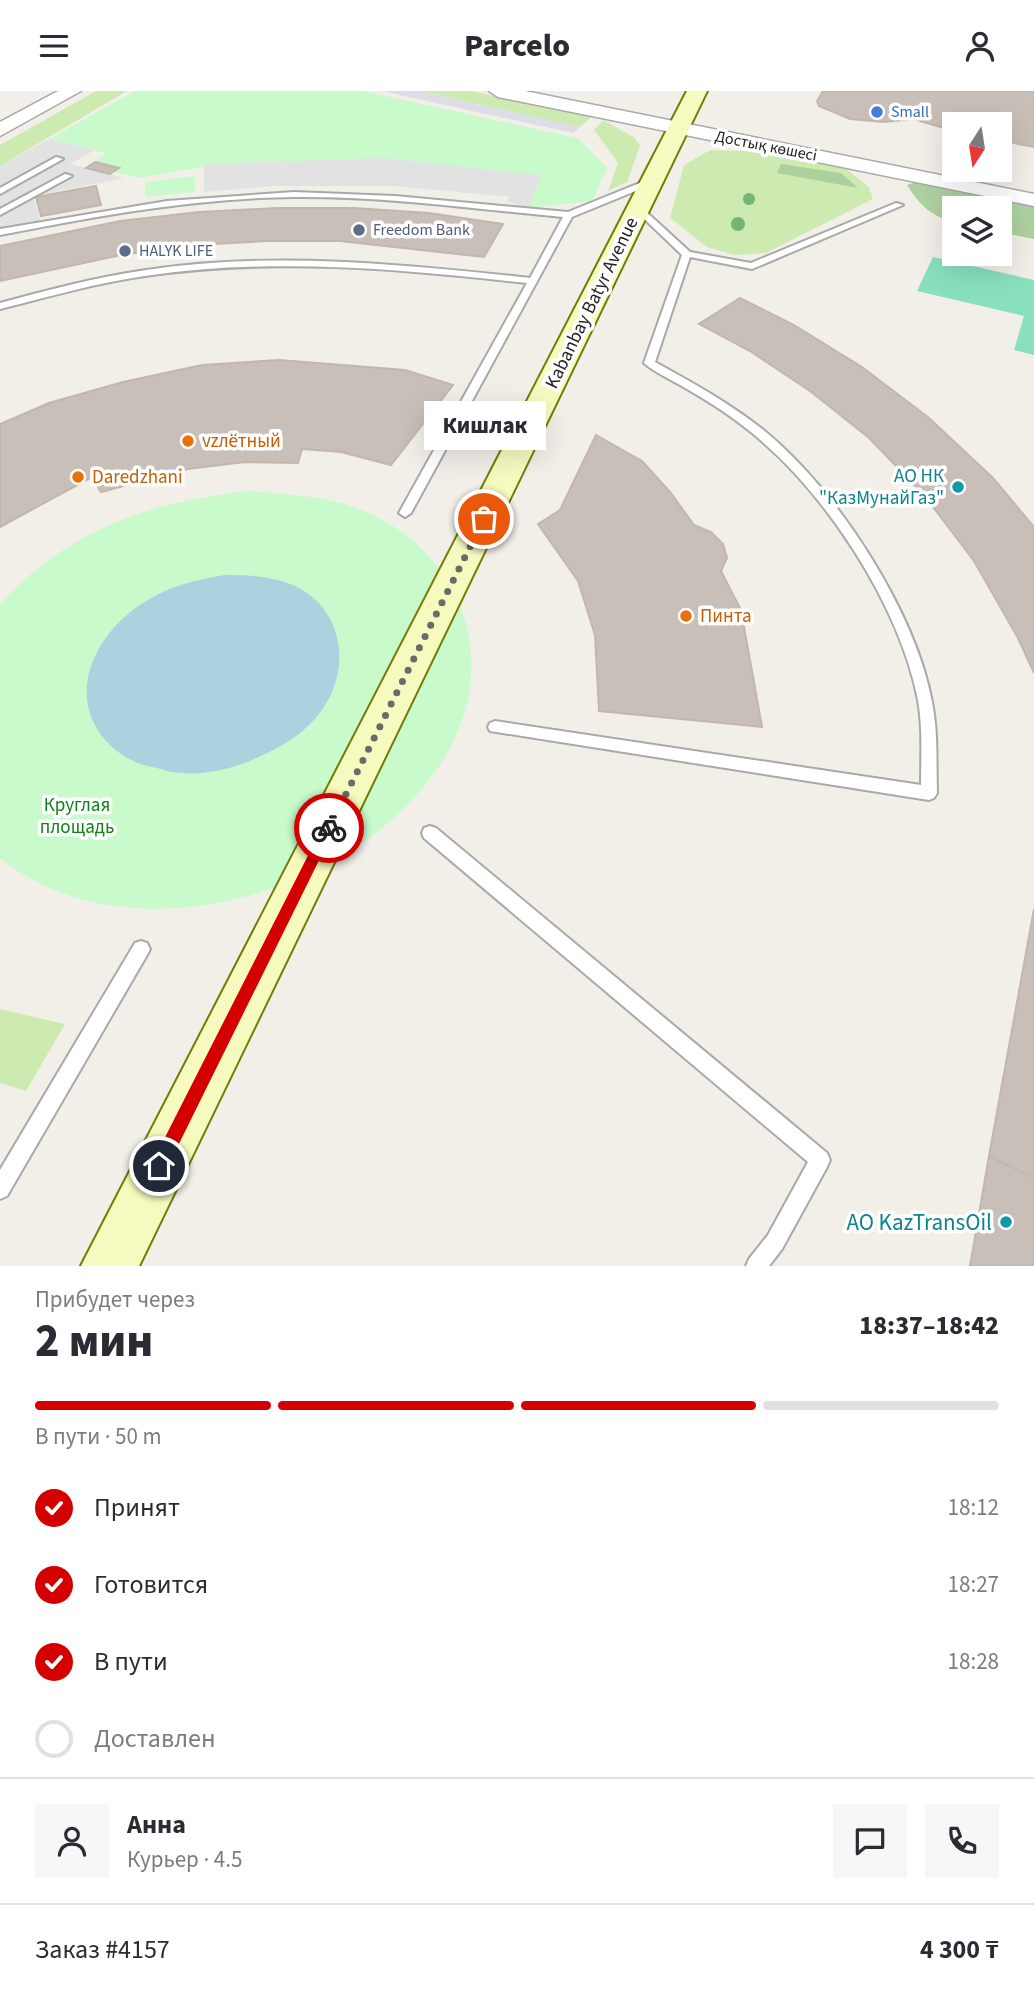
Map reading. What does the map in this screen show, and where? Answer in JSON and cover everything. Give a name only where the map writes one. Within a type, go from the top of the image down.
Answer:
[{"type":"main road","name":"Kabanbay Batyr Avenue","points":[[109,1266],[697,91]]},
{"type":"street","points":[[0,130],[72,91]]},
{"type":"street","name":"Достық көшесі","points":[[498,91],[1034,189]]},
{"type":"street","name":"Достық көшесі","points":[[552,91],[680,123],[1034,200]]},
{"type":"lane","points":[[0,191],[59,159]]},
{"type":"lane","points":[[0,212],[68,176]]},
{"type":"lane","points":[[0,232],[168,203],[252,196],[414,198],[569,215],[652,181]]},
{"type":"lane","points":[[639,210],[687,254],[752,266],[899,205]]},
{"type":"lane","points":[[405,513],[569,215]]},
{"type":"lane","points":[[495,727],[929,793],[923,694],[895,617],[843,523],[778,449],[720,403],[649,362],[687,254]]},
{"type":"lane","points":[[0,306],[165,270],[269,263],[399,266],[533,281]]},
{"type":"lane","points":[[430,833],[820,1160],[775,1242],[756,1266]]},
{"type":"lane","points":[[0,1189],[141,949]]},
{"type":"green space","points":[[96,91],[127,91],[0,166],[0,145]]},
{"type":"green space","points":[[135,91],[362,91],[577,138],[607,168],[592,201],[528,208],[540,175],[204,165],[139,178],[113,172],[119,168],[95,162],[106,153],[49,139]]},
{"type":"green space","points":[[419,91],[471,91],[591,117],[580,127]]},
{"type":"green space","points":[[603,120],[635,138],[640,146],[627,182],[608,191],[618,163],[594,130]]},
{"type":"green space","points":[[710,150],[746,151],[845,168],[869,187],[873,199],[766,253],[734,255],[707,247],[670,218],[684,165]]},
{"type":"green space","points":[[781,164],[841,173],[858,188],[777,173]]},
{"type":"green space","points":[[195,176],[195,192],[145,197],[145,182]]},
{"type":"green space","points":[[919,181],[991,196],[942,196],[942,218],[921,204],[907,185]]},
{"type":"green space","points":[[1012,200],[1034,205],[1034,239],[1012,235]]},
{"type":"green space","points":[[933,257],[942,259],[942,266],[973,266],[1034,280],[1034,355],[1014,350],[1024,316],[917,291]]},
{"type":"green space","name":"Круглая площадь","points":[[247,491],[316,498],[356,508],[394,527],[425,552],[448,582],[464,616],[471,652],[469,690],[459,728],[439,766],[401,812],[352,850],[296,879],[235,899],[172,908],[110,905],[52,889],[0,858],[0,604],[26,578],[54,556],[82,538],[112,524],[176,503]]},
{"type":"green space","points":[[0,1009],[65,1024],[26,1091],[0,1083]]},
{"type":"shaded area","points":[[382,91],[419,91],[580,127],[573,133]]},
{"type":"shaded area","points":[[49,139],[95,150],[70,164],[124,178],[33,196],[41,224],[0,233],[0,166]]},
{"type":"shaded area","points":[[385,158],[541,175],[528,208],[506,201],[510,197],[394,186],[274,186],[204,192],[204,164]]},
{"type":"water","points":[[225,575],[285,582],[312,596],[325,611],[334,628],[339,647],[339,667],[325,705],[312,722],[291,740],[259,757],[226,769],[179,773],[144,765],[128,758],[102,736],[89,710],[87,691],[90,671],[97,653],[121,620],[155,596],[198,580]]},
{"type":"building","points":[[823,91],[1034,91],[1034,147],[1012,143],[1012,112],[942,112],[942,127],[913,119],[884,122],[850,119],[819,106],[817,101]]},
{"type":"building","points":[[95,162],[119,168],[110,174],[86,168]]},
{"type":"building","points":[[96,186],[101,205],[41,216],[36,197]]},
{"type":"building","points":[[354,208],[429,213],[503,224],[484,257],[340,241],[268,241],[195,245],[121,255],[0,281],[0,246],[120,221],[199,212]]},
{"type":"building","name":"АО НК \"КазМунайГаз\"","points":[[740,298],[794,325],[862,367],[929,418],[993,478],[1034,527],[1034,673],[1018,638],[974,561],[924,495],[869,438],[810,391],[750,351],[699,324]]},
{"type":"building","name":"АО НК \"КазМунайГаз\"","points":[[740,298],[794,325],[862,367],[929,418],[993,478],[1034,527],[1034,673],[1018,638],[974,561],[924,495],[869,438],[810,391],[750,351],[699,324]]},
{"type":"building","points":[[279,360],[405,370],[453,385],[391,465],[341,452],[302,449],[298,463],[245,462],[188,469],[101,492],[92,477],[0,527],[0,424],[49,403],[123,382],[202,365]]},
{"type":"building","points":[[596,435],[642,461],[670,492],[694,525],[711,532],[723,544],[727,558],[721,571],[741,610],[762,727],[599,711],[595,635],[578,581],[538,524],[560,510]]},
{"type":"building","points":[[1034,909],[1034,1266],[970,1266],[989,1156]]},
{"type":"building","name":"АО KazTransOil","points":[[989,1156],[1034,1178],[1034,1266],[970,1266]]},
{"type":"way so far","points":[[329,828],[484,519]]},
{"type":"place","name":"Small","points":[[877,112]]},
{"type":"place","name":"Freedom Bank","points":[[359,230]]},
{"type":"place","name":"HALYK LIFE","points":[[125,251]]},
{"type":"place","name":"vzлётный","points":[[188,441]]},
{"type":"place","name":"Daredzhani","points":[[78,477]]},
{"type":"place","name":"АО НК \"КазМунайГаз\"","points":[[958,487]]},
{"type":"place","name":"Кишлак","points":[[484,519]]},
{"type":"place","name":"Пинта","points":[[686,616]]},
{"type":"place","name":"АО KazTransOil","points":[[1006,1222]]},
{"type":"route","points":[[159,1166],[329,828]]}]
